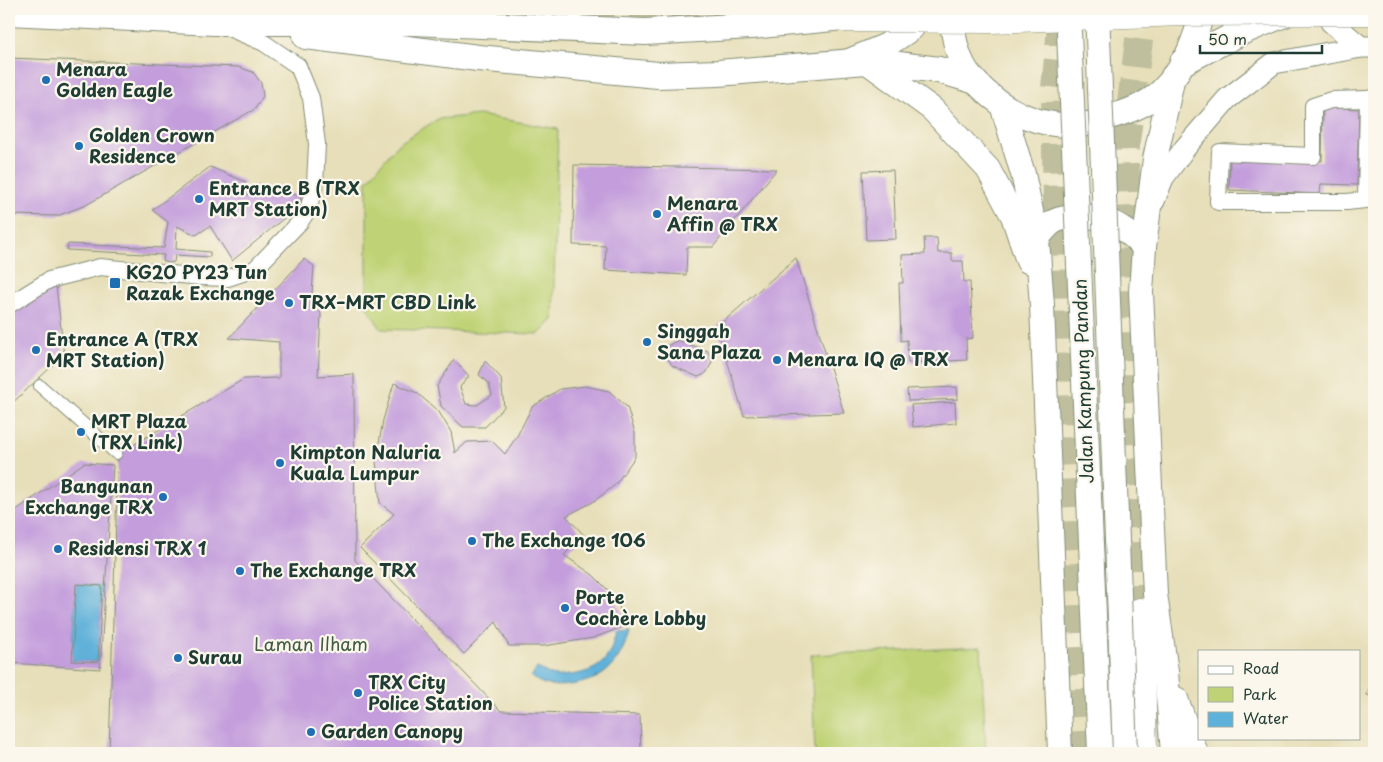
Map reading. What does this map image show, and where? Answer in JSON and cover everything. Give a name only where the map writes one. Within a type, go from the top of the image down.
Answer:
[{"type":"highway","points":[[844,18],[991,19],[1182,12],[1374,11]]},
{"type":"highway","points":[[1140,612],[1143,753]]},
{"type":"main road","points":[[9,12],[214,22],[412,22],[645,32],[752,26],[844,18],[908,9]]},
{"type":"main road","points":[[858,61],[912,28],[921,9]]},
{"type":"main road","points":[[950,9],[960,59],[973,80],[1002,105],[1027,119],[1065,126],[1088,124],[1126,112],[1143,104],[1165,88],[1178,69],[1195,37],[1203,9]]},
{"type":"main road","name":"Jalan Kampung Pandan","points":[[1068,9],[1100,753]]},
{"type":"main road","name":"Jalan Kampung Pandan","points":[[1097,9],[1125,753]]},
{"type":"main road","points":[[1173,753],[1166,672],[1155,594],[1140,292],[1155,159],[1178,69],[1241,32],[1299,9]]},
{"type":"main road","points":[[214,22],[478,58],[658,75],[784,69],[858,61],[939,70],[973,80]]},
{"type":"main road","points":[[858,61],[932,109],[988,169],[1014,216],[1042,305]]},
{"type":"main road","points":[[1002,105],[1023,174],[1037,238],[1042,305],[1060,753]]},
{"type":"main road","points":[[1037,238],[1052,222],[1058,219],[1082,216],[1102,218],[1117,224],[1144,247]]},
{"type":"main road","points":[[1166,672],[1196,753]]},
{"type":"street","points":[[1268,20],[1374,23]]},
{"type":"street","points":[[9,305],[49,280],[100,267],[201,278],[228,278],[254,269],[300,222],[308,210],[315,184],[317,144],[311,98],[298,66],[264,43],[214,22]]},
{"type":"street","points":[[1331,22],[1368,47]]},
{"type":"street","points":[[1148,214],[1163,178],[1185,148],[1227,99],[1274,63],[1368,47]]},
{"type":"street","points":[[1371,99],[1370,199],[1347,202],[1218,202],[1220,152],[1313,156],[1314,106],[1331,100],[1371,99]]},
{"type":"street","points":[[40,386],[116,453]]},
{"type":"green space","points":[[479,115],[558,129],[553,320],[539,334],[381,329],[367,307],[367,181],[398,144],[438,119]]},
{"type":"green space","points":[[981,647],[986,753],[815,753],[811,655]]},
{"type":"water","points":[[76,584],[102,586],[98,662],[72,661]]},
{"type":"water","points":[[629,630],[626,642],[617,660],[608,670],[597,677],[582,683],[556,686],[541,683],[531,677],[537,668],[555,676],[589,671],[602,663],[607,657],[616,631]]},
{"type":"building","points":[[9,58],[238,67],[253,72],[261,83],[263,96],[255,109],[86,205],[57,216],[9,215]]},
{"type":"building","points":[[1323,107],[1359,109],[1357,185],[1321,184],[1320,194],[1229,190],[1230,157],[1322,161]]},
{"type":"building","name":"Menara Affin @ TRX","points":[[574,165],[777,169],[713,247],[687,247],[686,275],[605,270],[606,246],[573,245]]},
{"type":"building","points":[[210,167],[246,182],[239,188],[248,195],[255,186],[301,196],[300,205],[232,261],[210,226],[196,235],[177,226],[176,249],[210,252],[210,257],[175,255],[174,262],[169,263],[163,261],[164,255],[67,250],[68,244],[164,248],[168,222],[152,210]]},
{"type":"building","points":[[893,170],[896,239],[866,240],[863,171]]},
{"type":"building","points":[[924,238],[937,238],[938,253],[952,253],[952,261],[963,261],[964,282],[970,282],[973,338],[966,339],[967,360],[908,363],[907,340],[901,341],[899,283],[903,283],[902,255],[925,254]]},
{"type":"building","name":"Menara IQ @ TRX","points":[[796,258],[844,413],[744,416],[717,327]]},
{"type":"building","name":"The Exchange TRX","points":[[304,259],[314,266],[312,293],[321,314],[318,376],[354,374],[355,560],[501,711],[640,715],[641,753],[109,753],[118,454],[244,379],[279,378],[279,342],[229,338]]},
{"type":"building","name":"Entrance A (TRX MRT Station)","points":[[56,286],[64,355],[9,406],[9,312]]},
{"type":"building","points":[[678,340],[708,351],[712,362],[707,372],[698,377],[673,366],[667,358],[667,346]]},
{"type":"building","points":[[454,360],[469,376],[460,387],[466,404],[477,405],[492,395],[489,383],[479,375],[485,361],[501,378],[504,407],[485,427],[463,427],[441,406],[437,386]]},
{"type":"building","points":[[394,383],[417,393],[439,412],[451,432],[455,453],[467,442],[492,441],[505,454],[532,407],[560,389],[585,386],[609,391],[627,407],[635,433],[635,457],[615,485],[593,502],[566,516],[584,535],[564,555],[593,575],[613,595],[628,625],[593,638],[544,646],[509,646],[496,622],[464,654],[360,548],[394,514],[380,503],[376,461],[383,420]]},
{"type":"building","points":[[957,387],[958,399],[908,401],[907,389]]},
{"type":"building","points":[[955,402],[956,423],[913,427],[911,405]]},
{"type":"building","name":"Residensi TRX 1","points":[[84,463],[113,465],[100,669],[9,663],[9,515]],"holes":[[[76,584],[102,586],[98,662],[72,661]]]},
{"type":"building","points":[[1374,671],[1374,697],[1367,695]]},
{"type":"tunnel","points":[[419,9],[462,13]]},
{"type":"tunnel","points":[[587,21],[730,9]]},
{"type":"tunnel","points":[[1140,612],[1125,149],[1143,9]]},
{"type":"tunnel","points":[[1062,18],[1055,88],[1061,446],[1076,753]]},
{"type":"place","name":"Menara Golden Eagle","points":[[46,80]]},
{"type":"place","name":"Golden Crown Residence","points":[[79,146]]},
{"type":"place","name":"Entrance B (TRX MRT Station)","points":[[199,199]]},
{"type":"place","name":"Menara Affin @ TRX","points":[[657,214]]},
{"type":"place","name":"KG20 PY23 Tun Razak Exchange","points":[[115,283]]},
{"type":"place","name":"TRX–MRT CBD Link","points":[[289,303]]},
{"type":"place","name":"Singgah Sana Plaza","points":[[647,342]]},
{"type":"place","name":"Entrance A (TRX MRT Station)","points":[[36,350]]},
{"type":"place","name":"Menara IQ @ TRX","points":[[777,360]]},
{"type":"place","name":"MRT Plaza (TRX Link)","points":[[81,432]]},
{"type":"place","name":"Kimpton Naluria Kuala Lumpur","points":[[280,463]]},
{"type":"place","name":"Bangunan Exchange TRX","points":[[163,497]]},
{"type":"place","name":"The Exchange 106","points":[[472,541]]},
{"type":"place","name":"Residensi TRX 1","points":[[58,549]]},
{"type":"place","name":"The Exchange TRX","points":[[240,571]]},
{"type":"place","name":"Porte Cochère Lobby","points":[[565,608]]},
{"type":"place","name":"Surau","points":[[178,658]]},
{"type":"place","name":"TRX City Police Station","points":[[358,693]]},
{"type":"place","name":"Garden Canopy","points":[[311,732]]},
{"type":"park label","name":"Laman Ilham","points":[[311,645]]}]
